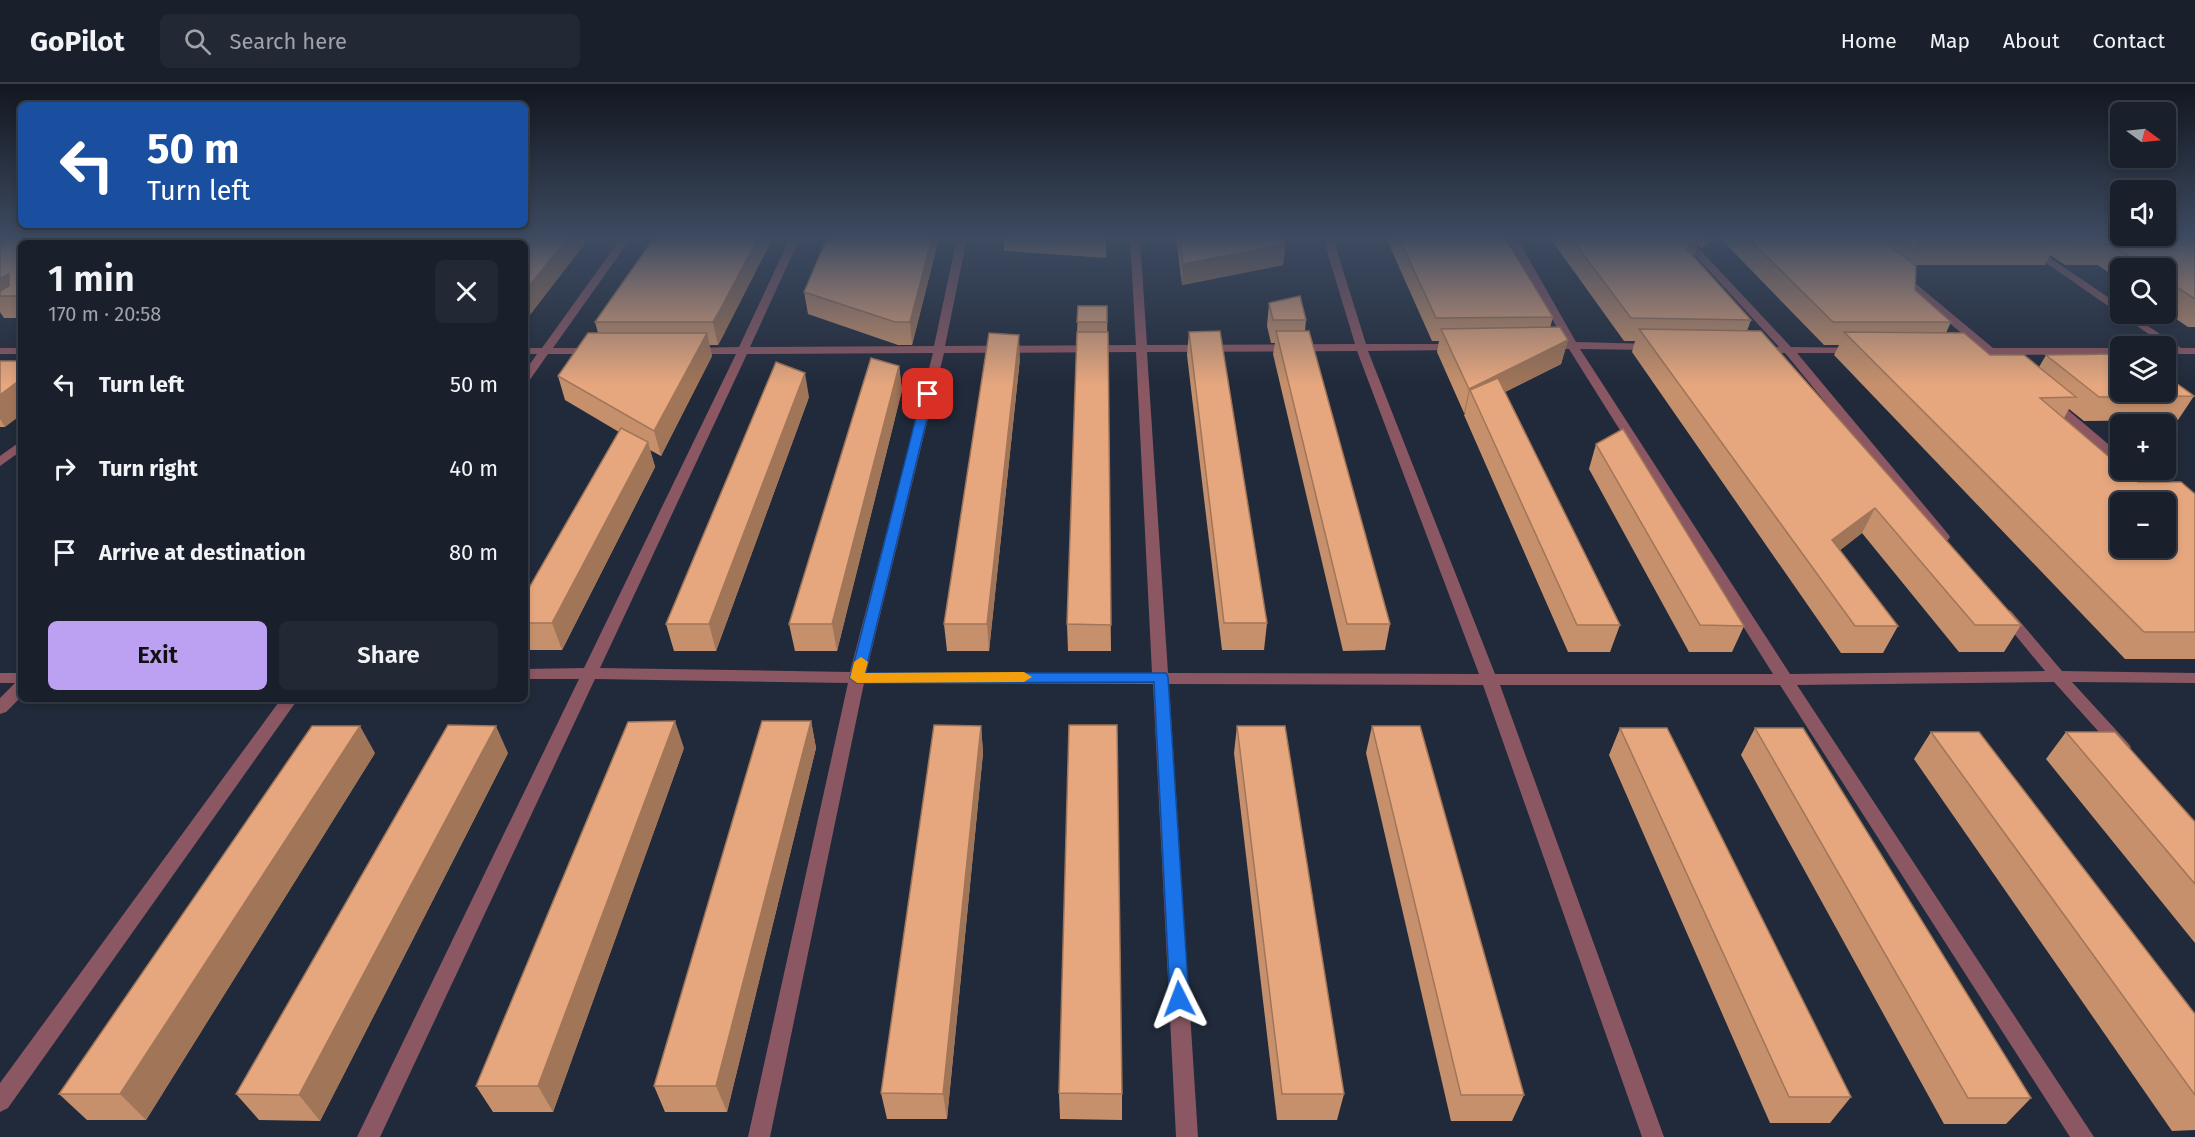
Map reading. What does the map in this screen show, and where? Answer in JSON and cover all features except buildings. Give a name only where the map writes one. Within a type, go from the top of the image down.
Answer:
[{"type":"street","points":[[528,375],[591,287]]},
{"type":"street","points":[[368,1137],[772,287]]},
{"type":"street","points":[[759,1137],[857,678],[939,350],[952,287]]},
{"type":"street","points":[[1138,287],[1187,1137]]},
{"type":"street","points":[[1343,287],[1362,349],[1489,678],[1653,1137]]},
{"type":"street","points":[[1540,287],[1572,345],[1785,680],[2083,1137]]},
{"type":"street","points":[[1730,287],[1788,350],[1953,550]]},
{"type":"street","points":[[1915,287],[2007,365]]},
{"type":"street","points":[[2086,287],[2110,304]]},
{"type":"street","points":[[2137,324],[2153,336]]},
{"type":"street","points":[[1537,345],[1668,347]]},
{"type":"street","points":[[673,351],[1467,347]]},
{"type":"street","points":[[1740,349],[1871,351]]},
{"type":"street","points":[[0,351],[18,351]]},
{"type":"street","points":[[528,351],[604,351]]},
{"type":"street","points":[[1954,351],[2110,351]]},
{"type":"street","points":[[2176,351],[2195,351]]},
{"type":"street","points":[[2042,395],[2110,453]]},
{"type":"street","points":[[0,462],[18,447]]},
{"type":"street","points":[[2142,480],[2156,492]]},
{"type":"street","points":[[1998,604],[2058,676],[2131,756]]},
{"type":"street","points":[[528,674],[857,678],[1785,680],[2058,676],[2195,678]]},
{"type":"street","points":[[0,678],[18,678]]},
{"type":"street","points":[[0,708],[18,690]]},
{"type":"street","points":[[0,1101],[288,702]]},
{"type":"slow traffic","points":[[861,662],[857,678],[1024,677]]},
{"type":"route","points":[[928,394],[857,678],[1161,677],[1179,999]]}]
